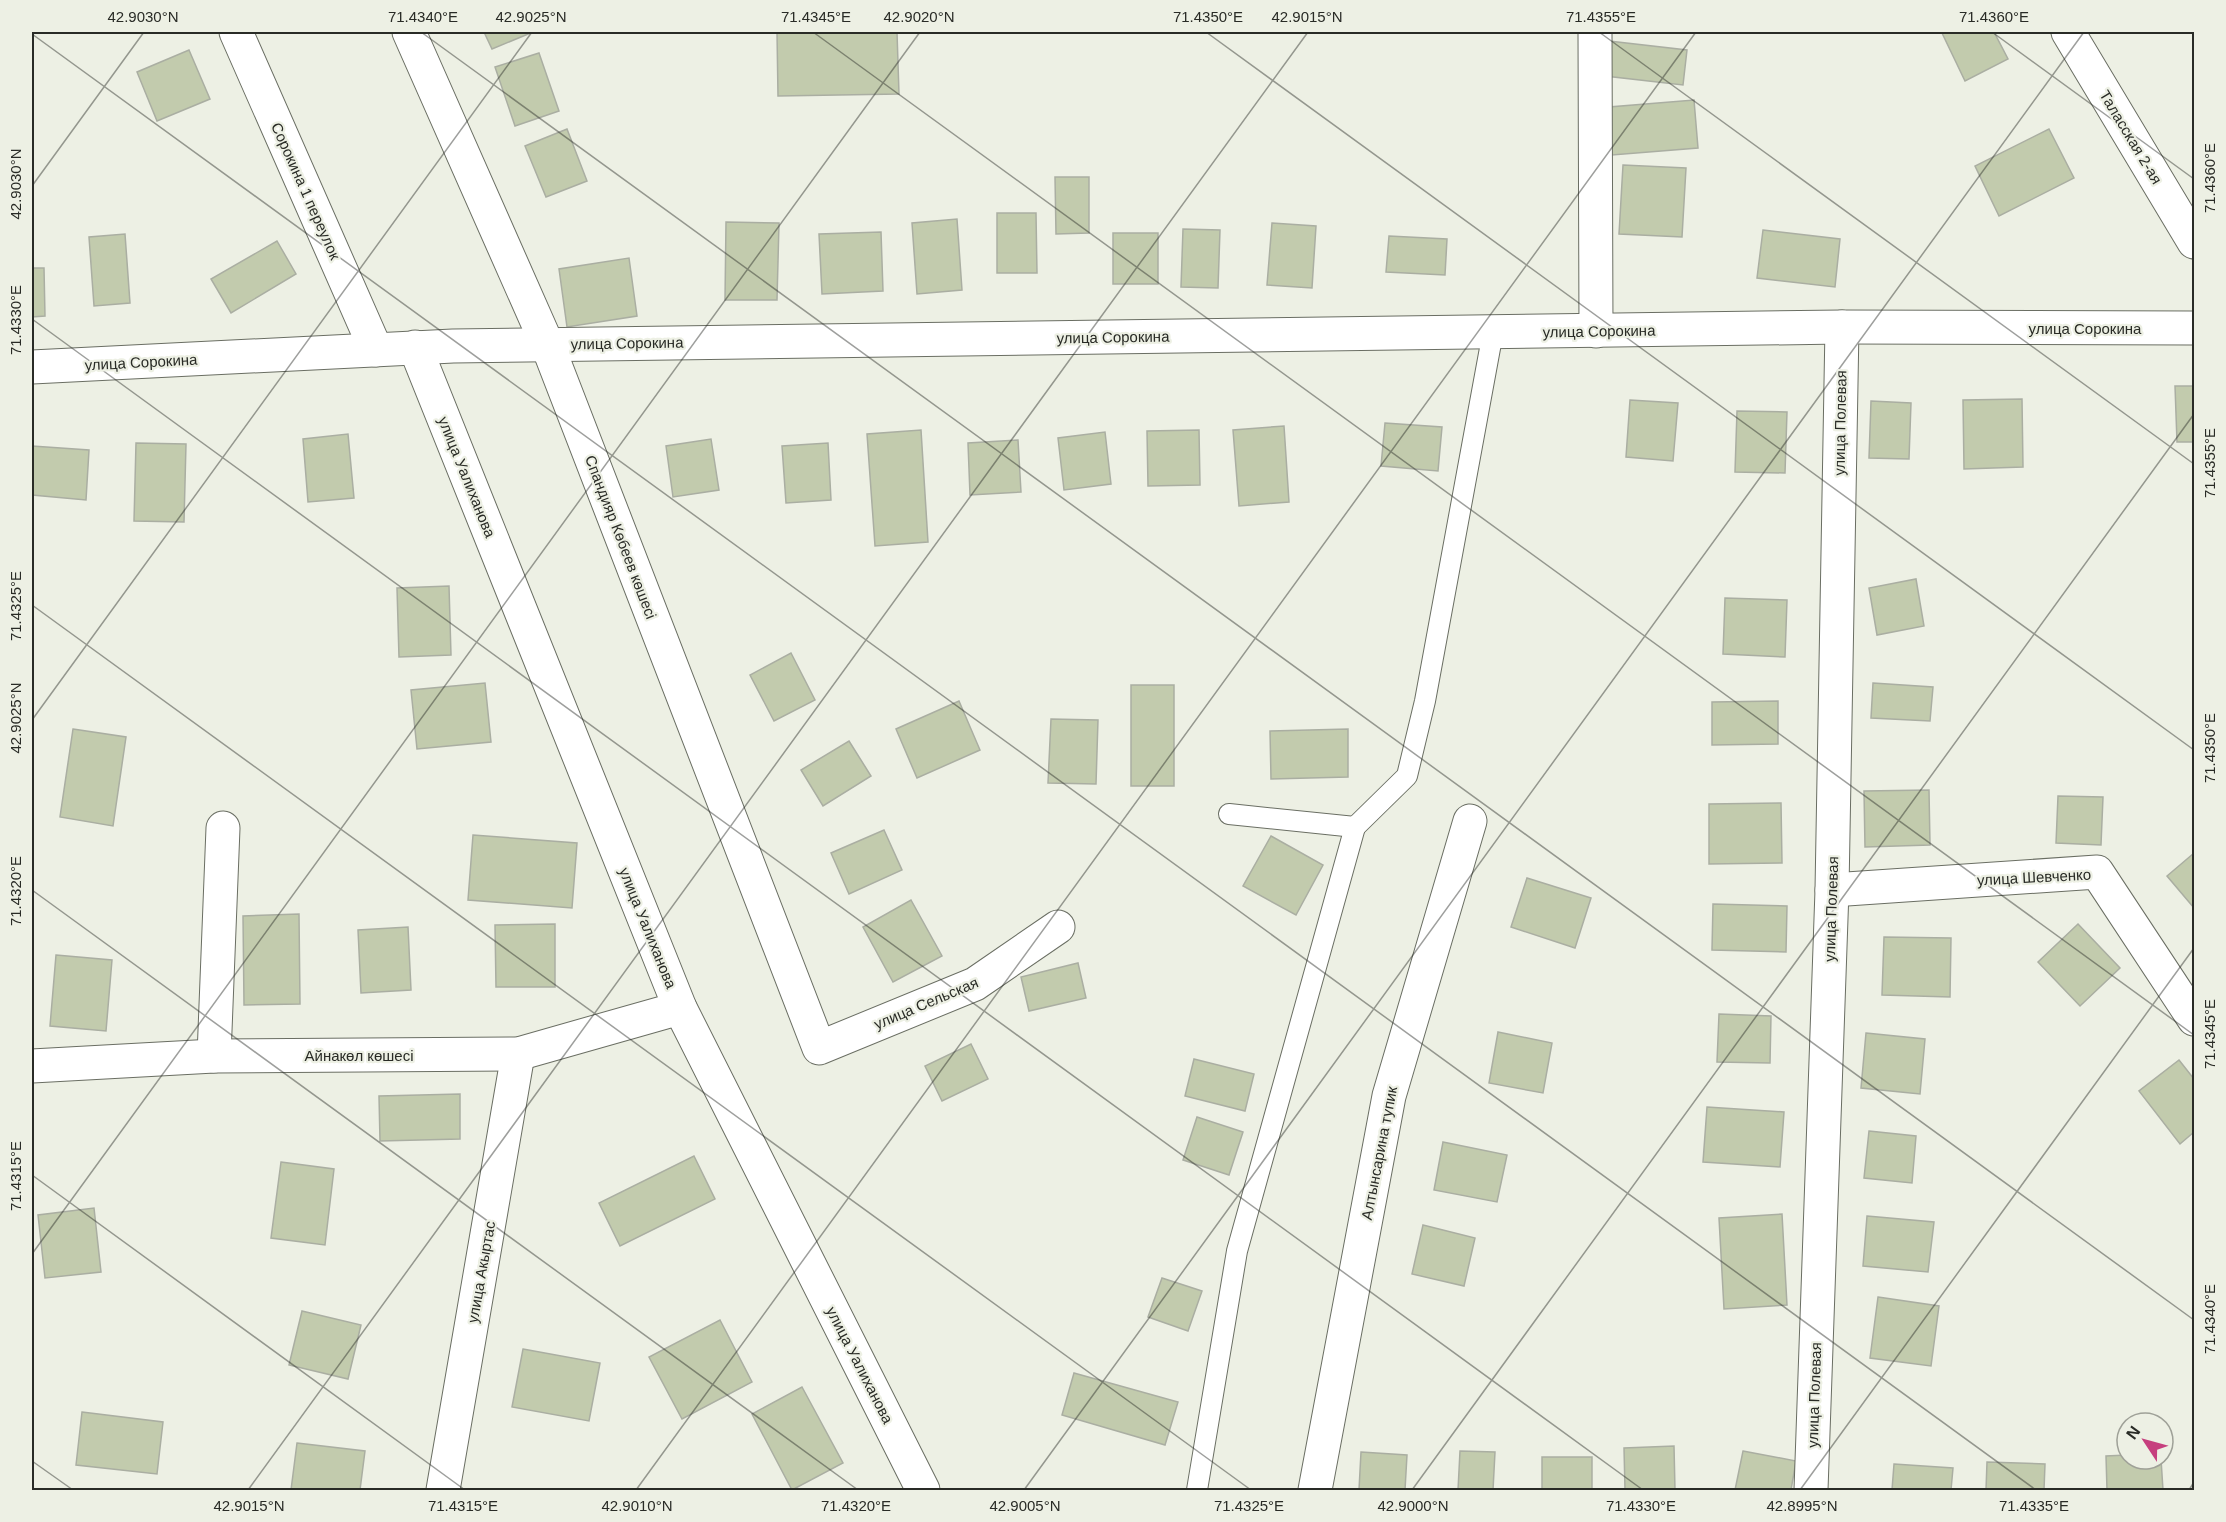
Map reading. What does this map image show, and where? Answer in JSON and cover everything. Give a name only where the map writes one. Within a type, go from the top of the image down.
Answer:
[{"type":"street","name":"Сорокина 1 переулок","points":[[236,32],[376,350]]},
{"type":"street","name":"Спандияр Көбеев көшесі","points":[[409,32],[547,344],[819,1048]]},
{"type":"street","points":[[1595,32],[1596,331]]},
{"type":"street","name":"Таласская 2-ая","points":[[2068,32],[2194,242]]},
{"type":"street","name":"улица Сорокина","points":[[32,367],[415,347],[547,344],[1842,327],[2194,328]]},
{"type":"street","name":"улица Полевая","points":[[1811,1491],[1832,890],[1842,327]]},
{"type":"street","name":"улица Уалиханова","points":[[415,347],[680,1008],[923,1491]]},
{"type":"street","name":"Алтынсарина тупик","points":[[1315,1491],[1389,1096],[1470,821]]},
{"type":"street","points":[[214,1056],[223,828]]},
{"type":"street","name":"улица Шевченко","points":[[1832,890],[2097,872],[2194,1019]]},
{"type":"street","name":"улица Сельская","points":[[819,1048],[975,984],[1058,927]]},
{"type":"street","name":"Айнакөл көшесі","points":[[32,1066],[214,1056],[518,1054],[680,1008]]},
{"type":"street","name":"улица Акыртас","points":[[443,1491],[518,1054]]},
{"type":"lane","points":[[1197,1491],[1237,1251],[1355,827],[1407,776],[1425,701],[1493,332]]},
{"type":"lane","points":[[1229,814],[1355,827]]},
{"type":"building","points":[[484,32],[533,32],[492,49]]},
{"type":"building","points":[[777,32],[897,32],[899,94],[778,96]]},
{"type":"building","points":[[1994,32],[2008,59],[1965,81],[1942,33]]},
{"type":"building","points":[[1609,41],[1687,50],[1683,85],[1605,76]]},
{"type":"building","points":[[189,50],[210,99],[157,121],[137,72]]},
{"type":"building","points":[[539,53],[559,111],[515,126],[495,67]]},
{"type":"building","points":[[1694,100],[1698,148],[1612,155],[1609,107]]},
{"type":"building","points":[[567,129],[587,181],[546,197],[525,146]]},
{"type":"building","points":[[2049,129],[2074,178],[1999,216],[1975,166]]},
{"type":"building","points":[[1623,165],[1686,168],[1682,237],[1619,234]]},
{"type":"building","points":[[1055,177],[1089,177],[1089,233],[1056,234]]},
{"type":"building","points":[[997,213],[1036,213],[1037,273],[997,273]]},
{"type":"building","points":[[957,219],[962,290],[917,294],[912,223]]},
{"type":"building","points":[[726,222],[779,223],[777,300],[725,300]]},
{"type":"building","points":[[1272,223],[1316,226],[1312,288],[1267,285]]},
{"type":"building","points":[[1183,229],[1220,230],[1218,288],[1181,287]]},
{"type":"building","points":[[1763,230],[1840,239],[1835,287],[1757,278]]},
{"type":"building","points":[[881,232],[883,291],[822,294],[819,234]]},
{"type":"building","points":[[1113,233],[1158,233],[1158,284],[1113,284]]},
{"type":"building","points":[[125,234],[130,303],[94,306],[89,237]]},
{"type":"building","points":[[1389,236],[1447,239],[1445,275],[1386,272]]},
{"type":"building","points":[[277,241],[296,274],[231,313],[211,279]]},
{"type":"building","points":[[629,258],[637,316],[567,327],[559,269]]},
{"type":"building","points":[[32,268],[44,268],[45,316],[32,317]]},
{"type":"building","points":[[2175,386],[2194,386],[2194,442],[2177,442]]},
{"type":"building","points":[[2022,399],[2023,467],[1964,469],[1963,400]]},
{"type":"building","points":[[1630,400],[1678,403],[1673,461],[1626,457]]},
{"type":"building","points":[[1871,401],[1911,403],[1909,459],[1869,458]]},
{"type":"building","points":[[1737,411],[1787,412],[1785,473],[1735,472]]},
{"type":"building","points":[[1385,423],[1442,427],[1438,471],[1381,466]]},
{"type":"building","points":[[1284,426],[1289,502],[1239,506],[1233,430]]},
{"type":"building","points":[[921,430],[928,542],[875,546],[867,434]]},
{"type":"building","points":[[1199,430],[1200,485],[1148,486],[1147,431]]},
{"type":"building","points":[[1105,432],[1111,484],[1064,490],[1058,438]]},
{"type":"building","points":[[348,434],[354,498],[308,502],[303,439]]},
{"type":"building","points":[[711,439],[719,490],[673,497],[666,446]]},
{"type":"building","points":[[1018,440],[1021,492],[970,495],[968,443]]},
{"type":"building","points":[[136,443],[186,444],[184,522],[134,521]]},
{"type":"building","points":[[828,443],[831,500],[786,503],[782,446]]},
{"type":"building","points":[[32,446],[89,450],[86,500],[32,495]]},
{"type":"building","points":[[1916,579],[1924,626],[1877,635],[1869,588]]},
{"type":"building","points":[[449,586],[451,655],[399,657],[397,588]]},
{"type":"building","points":[[1725,598],[1787,600],[1785,657],[1723,654]]},
{"type":"building","points":[[791,653],[815,700],[774,721],[750,675]]},
{"type":"building","points":[[485,683],[491,742],[417,749],[411,690]]},
{"type":"building","points":[[1873,683],[1933,687],[1930,721],[1871,718]]},
{"type":"building","points":[[1131,685],[1174,685],[1174,786],[1131,786]]},
{"type":"building","points":[[959,701],[980,750],[917,778],[896,729]]},
{"type":"building","points":[[1778,701],[1778,744],[1712,745],[1712,702]]},
{"type":"building","points":[[1051,719],[1098,720],[1096,784],[1048,783]]},
{"type":"building","points":[[73,729],[126,737],[113,826],[60,817]]},
{"type":"building","points":[[1348,729],[1348,777],[1271,779],[1270,731]]},
{"type":"building","points":[[849,741],[871,776],[823,806],[801,770]]},
{"type":"building","points":[[1929,790],[1930,845],[1865,847],[1864,791]]},
{"type":"building","points":[[2058,796],[2103,797],[2101,845],[2056,843]]},
{"type":"building","points":[[1781,803],[1782,863],[1709,864],[1709,804]]},
{"type":"building","points":[[884,830],[902,870],[849,894],[831,853]]},
{"type":"building","points":[[473,835],[577,843],[572,908],[468,900]]},
{"type":"building","points":[[1271,836],[1323,865],[1296,915],[1243,886]]},
{"type":"building","points":[[2194,853],[2194,908],[2167,876]]},
{"type":"building","points":[[1527,878],[1591,898],[1575,948],[1511,927]]},
{"type":"building","points":[[911,900],[942,956],[893,982],[863,927]]},
{"type":"building","points":[[1713,904],[1787,906],[1786,952],[1712,950]]},
{"type":"building","points":[[299,914],[300,1004],[244,1005],[243,916]]},
{"type":"building","points":[[555,924],[555,987],[496,987],[495,925]]},
{"type":"building","points":[[2078,924],[2120,968],[2080,1006],[2038,962]]},
{"type":"building","points":[[408,927],[411,990],[361,993],[358,930]]},
{"type":"building","points":[[1884,937],[1951,938],[1950,997],[1882,995]]},
{"type":"building","points":[[56,955],[112,960],[106,1031],[50,1026]]},
{"type":"building","points":[[1078,963],[1086,998],[1029,1011],[1021,977]]},
{"type":"building","points":[[1719,1014],[1771,1016],[1770,1063],[1717,1062]]},
{"type":"building","points":[[1498,1032],[1552,1043],[1543,1093],[1489,1083]]},
{"type":"building","points":[[1866,1033],[1925,1039],[1920,1094],[1861,1088]]},
{"type":"building","points":[[971,1044],[988,1079],[942,1101],[925,1066]]},
{"type":"building","points":[[1194,1059],[1254,1074],[1245,1111],[1185,1096]]},
{"type":"building","points":[[2179,1060],[2194,1079],[2194,1132],[2180,1144],[2139,1091]]},
{"type":"building","points":[[460,1094],[460,1139],[380,1141],[379,1096]]},
{"type":"building","points":[[1707,1107],[1784,1112],[1780,1167],[1703,1162]]},
{"type":"building","points":[[1197,1117],[1243,1132],[1229,1175],[1183,1160]]},
{"type":"building","points":[[1869,1131],[1916,1136],[1912,1183],[1864,1178]]},
{"type":"building","points":[[1443,1142],[1507,1155],[1497,1202],[1434,1190]]},
{"type":"building","points":[[694,1156],[715,1199],[620,1246],[599,1203]]},
{"type":"building","points":[[281,1162],[334,1169],[325,1245],[271,1238]]},
{"type":"building","points":[[94,1208],[101,1272],[45,1278],[38,1215]]},
{"type":"building","points":[[1782,1214],[1787,1305],[1724,1309],[1719,1218]]},
{"type":"building","points":[[1867,1216],[1934,1222],[1928,1272],[1863,1266]]},
{"type":"building","points":[[1423,1225],[1475,1238],[1464,1286],[1412,1274]]},
{"type":"building","points":[[1162,1278],[1202,1291],[1188,1331],[1148,1317]]},
{"type":"building","points":[[1878,1297],[1939,1306],[1931,1366],[1870,1358]]},
{"type":"building","points":[[302,1311],[361,1325],[348,1379],[289,1365]]},
{"type":"building","points":[[720,1320],[752,1382],[682,1419],[649,1357]]},
{"type":"building","points":[[523,1349],[600,1363],[589,1421],[512,1407]]},
{"type":"building","points":[[1074,1373],[1178,1402],[1165,1445],[1062,1415]]},
{"type":"building","points":[[802,1387],[843,1463],[792,1490],[752,1414]]},
{"type":"building","points":[[82,1412],[163,1422],[157,1474],[76,1465]]},
{"type":"building","points":[[297,1443],[365,1451],[360,1490],[291,1490]]},
{"type":"building","points":[[1674,1446],[1675,1490],[1625,1490],[1624,1448]]},
{"type":"building","points":[[1460,1451],[1495,1452],[1493,1490],[1458,1490]]},
{"type":"building","points":[[1743,1451],[1796,1461],[1791,1490],[1735,1490]]},
{"type":"building","points":[[1361,1452],[1407,1455],[1405,1490],[1359,1490]]},
{"type":"building","points":[[2106,1456],[2115,1456],[2115,1471],[2162,1471],[2163,1490],[2107,1490]]},
{"type":"building","points":[[1542,1457],[1592,1457],[1592,1490],[1542,1490]]},
{"type":"building","points":[[1987,1462],[2045,1464],[2044,1490],[1986,1490]]},
{"type":"building","points":[[1894,1464],[1953,1468],[1951,1490],[1892,1490]]}]
